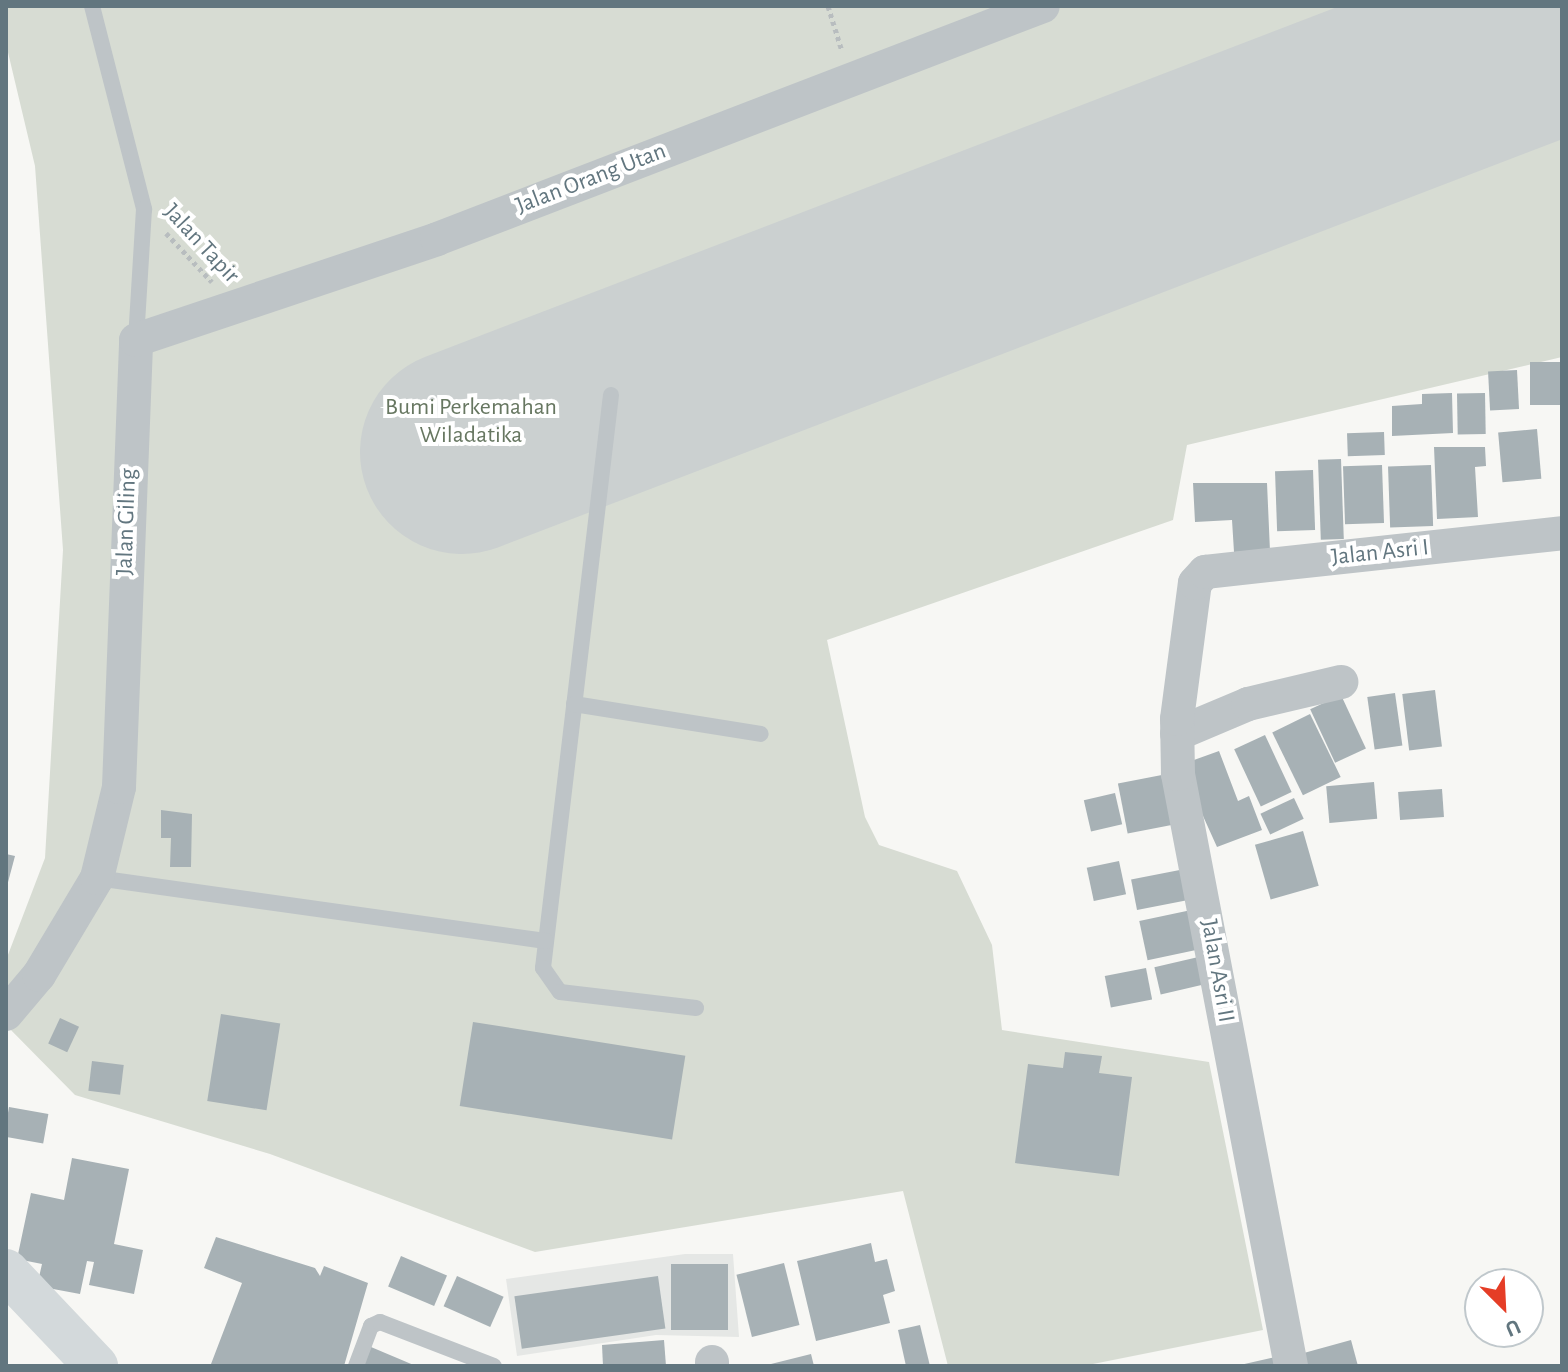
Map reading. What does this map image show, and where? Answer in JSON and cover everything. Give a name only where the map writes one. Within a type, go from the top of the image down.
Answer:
[{"type":"street","name":"Jalan Orang Utan","points":[[136,340],[232,303],[437,239],[1043,6]]},
{"type":"street","name":"Jalan Giling","points":[[6,1014],[39,975],[97,878],[119,787],[136,340]]},
{"type":"street","name":"Jalan Asri I","points":[[1200,576],[1562,533]]},
{"type":"street","name":"Jalan Asri II","points":[[1200,576],[1177,734],[1178,774],[1291,1366]]},
{"type":"street","points":[[1177,734],[1263,699],[1341,682]]},
{"type":"street","points":[[6,1271],[96,1366]]},
{"type":"lane","name":"Jalan Giling","points":[[92,6],[144,209],[136,340]]},
{"type":"lane","points":[[611,395],[543,968],[560,992],[696,1008]]},
{"type":"lane","points":[[574,704],[761,734]]},
{"type":"lane","points":[[97,878],[546,941]]},
{"type":"lane","points":[[356,1366],[376,1322],[494,1366]]},
{"type":"path","points":[[828,6],[851,81]]},
{"type":"path","name":"Jalan Tapir","points":[[144,209],[232,303]]},
{"type":"shaded area","points":[[685,1254],[733,1254],[739,1337],[656,1335],[517,1356],[506,1279]]},
{"type":"green space","name":"Bumi Perkemahan Wiladatika","points":[[6,6],[1562,6],[1562,357],[1187,445],[1173,520],[827,640],[865,817],[879,845],[957,871],[992,945],[1002,1030],[1209,1062],[1263,1330],[1083,1366],[948,1366],[903,1191],[535,1252],[270,1154],[75,1095],[6,1025],[6,960],[45,858],[63,550],[35,166],[6,44]]},
{"type":"building","points":[[1530,362],[1562,362],[1562,405],[1530,405]]},
{"type":"building","points":[[1517,370],[1519,409],[1490,410],[1488,372]]},
{"type":"building","points":[[1452,393],[1453,433],[1392,436],[1392,406],[1422,404],[1422,394]]},
{"type":"building","points":[[1457,393],[1485,393],[1486,434],[1458,434]]},
{"type":"building","points":[[1537,429],[1541,479],[1503,482],[1498,432]]},
{"type":"building","points":[[1384,432],[1385,455],[1348,456],[1347,433]]},
{"type":"building","points":[[1434,447],[1485,447],[1486,466],[1475,467],[1478,517],[1437,519]]},
{"type":"building","points":[[1341,459],[1344,539],[1321,540],[1318,460]]},
{"type":"building","points":[[1382,465],[1384,523],[1345,524],[1343,466]]},
{"type":"building","points":[[1431,465],[1433,526],[1390,527],[1388,467]]},
{"type":"building","points":[[1313,470],[1315,530],[1277,531],[1275,471]]},
{"type":"building","points":[[1193,483],[1267,483],[1270,551],[1234,552],[1232,520],[1195,522]]},
{"type":"building","points":[[1435,690],[1442,747],[1409,751],[1402,694]]},
{"type":"building","points":[[1395,693],[1402,745],[1375,749],[1367,697]]},
{"type":"building","points":[[1341,695],[1366,748],[1335,763],[1310,709]]},
{"type":"building","points":[[1310,714],[1341,777],[1303,795],[1272,732]]},
{"type":"building","points":[[1265,735],[1292,792],[1261,806],[1234,749]]},
{"type":"building","points":[[1219,751],[1238,801],[1249,796],[1262,830],[1217,847],[1180,765]]},
{"type":"building","points":[[1167,774],[1177,824],[1128,834],[1118,784]]},
{"type":"building","points":[[1374,782],[1377,819],[1329,823],[1326,786]]},
{"type":"building","points":[[1442,789],[1444,817],[1400,820],[1398,792]]},
{"type":"building","points":[[1115,793],[1122,824],[1091,831],[1084,800]]},
{"type":"building","points":[[1294,798],[1304,819],[1270,834],[1260,814]]},
{"type":"building","points":[[161,810],[192,814],[191,867],[170,867],[171,838],[161,838]]},
{"type":"building","points":[[1303,831],[1319,886],[1271,900],[1255,845]]},
{"type":"building","points":[[6,854],[15,856],[7,886],[6,886]]},
{"type":"building","points":[[1119,861],[1126,894],[1094,901],[1087,868]]},
{"type":"building","points":[[1190,868],[1196,898],[1137,910],[1131,879]]},
{"type":"building","points":[[1196,909],[1204,948],[1148,960],[1139,921]]},
{"type":"building","points":[[1207,955],[1213,982],[1161,994],[1154,967]]},
{"type":"building","points":[[1146,968],[1152,999],[1111,1007],[1105,976]]},
{"type":"building","points":[[221,1014],[280,1023],[266,1110],[207,1101]]},
{"type":"building","points":[[60,1018],[79,1027],[67,1052],[48,1043]]},
{"type":"building","points":[[473,1022],[685,1056],[672,1140],[460,1106]]},
{"type":"building","points":[[1065,1052],[1102,1056],[1099,1073],[1132,1077],[1119,1176],[1015,1163],[1028,1064],[1063,1068]]},
{"type":"building","points":[[92,1061],[124,1065],[120,1095],[88,1091]]},
{"type":"building","points":[[9,1107],[48,1114],[43,1143],[6,1137]]},
{"type":"building","points":[[72,1158],[129,1169],[114,1244],[143,1250],[134,1294],[89,1285],[94,1262],[87,1261],[80,1294],[37,1286],[42,1264],[17,1259],[31,1193],[64,1200]]},
{"type":"building","points":[[216,1237],[315,1268],[320,1276],[324,1266],[368,1283],[344,1366],[211,1364],[242,1283],[204,1268]]},
{"type":"building","points":[[871,1243],[875,1262],[887,1259],[895,1291],[883,1295],[890,1323],[816,1341],[797,1261]]},
{"type":"building","points":[[401,1256],[447,1276],[434,1306],[388,1286]]},
{"type":"building","points":[[784,1263],[799,1325],[752,1337],[736,1275]]},
{"type":"building","points":[[671,1264],[728,1264],[728,1330],[671,1330]]},
{"type":"building","points":[[457,1276],[504,1297],[490,1327],[444,1306]]},
{"type":"building","points":[[658,1276],[665,1328],[522,1349],[514,1296]]},
{"type":"building","points":[[920,1325],[930,1366],[906,1366],[898,1330]]},
{"type":"building","points":[[664,1340],[666,1366],[603,1366],[602,1345]]},
{"type":"building","points":[[1351,1340],[1358,1366],[1296,1366],[1293,1356]]},
{"type":"building","points":[[371,1347],[416,1366],[363,1366]]},
{"type":"building","points":[[811,1354],[814,1366],[767,1366],[767,1365]]},
{"type":"building","points":[[1275,1357],[1276,1366],[1240,1366],[1240,1365]]},
{"type":"runway","points":[[462,452],[1562,30]]}]
